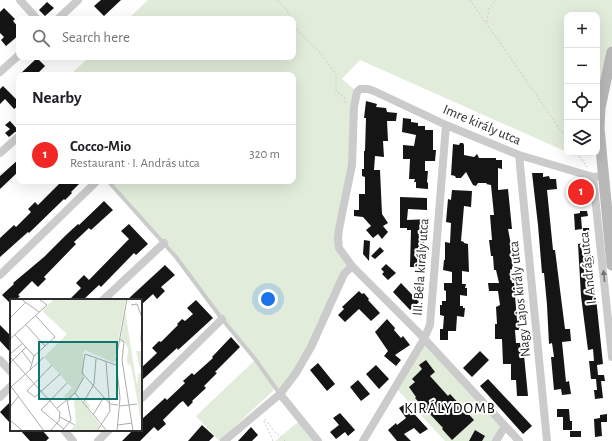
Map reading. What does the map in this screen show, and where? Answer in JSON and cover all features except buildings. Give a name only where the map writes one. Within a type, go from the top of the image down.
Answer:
[{"type":"main road","points":[[598,176],[600,108],[612,52]]},
{"type":"main road","name":"I. András utca","points":[[598,176],[612,265]]},
{"type":"street","points":[[20,0],[34,16]]},
{"type":"street","points":[[61,16],[78,0]]},
{"type":"street","points":[[0,72],[16,58]]},
{"type":"street","name":"Imre király utca","points":[[354,107],[357,92],[360,89],[368,89],[446,125],[519,155],[598,176]]},
{"type":"street","points":[[354,107],[352,165],[338,238],[339,248],[352,266],[424,339],[519,441]]},
{"type":"street","name":"III. Béla király utca","points":[[363,441],[424,339],[430,325],[446,125]]},
{"type":"street","points":[[0,153],[16,139]]},
{"type":"street","name":"Nagy Lajos király utca","points":[[519,155],[547,441]]},
{"type":"street","name":"I. András utca","points":[[598,176],[612,357]]},
{"type":"street","points":[[0,274],[94,184]]},
{"type":"street","points":[[103,299],[164,243]]},
{"type":"street","points":[[224,441],[280,394],[296,373],[311,347],[344,274],[352,266]]},
{"type":"street","points":[[142,398],[222,319]]},
{"type":"street","points":[[0,360],[10,371]]},
{"type":"street","points":[[0,397],[10,387]]},
{"type":"street","points":[[280,394],[318,441]]},
{"type":"street","points":[[496,441],[505,426]]},
{"type":"street","points":[[65,431],[73,441]]},
{"type":"street","points":[[98,441],[108,431]]},
{"type":"lane","points":[[111,184],[176,257],[222,319],[255,359],[280,394]]},
{"type":"path","points":[[277,0],[287,10],[289,16]]},
{"type":"path","points":[[470,0],[564,135]]},
{"type":"path","points":[[487,23],[489,9],[496,0]]},
{"type":"path","points":[[296,29],[319,51],[336,74],[336,91],[344,97],[346,104],[354,107]]},
{"type":"path","points":[[580,156],[598,176]]},
{"type":"path","points":[[273,441],[266,427],[264,421],[265,419],[275,432],[285,441]]},
{"type":"green space","points":[[148,0],[612,0],[612,43],[600,100],[600,12],[564,12],[564,151],[360,60],[342,79],[357,92],[352,165],[338,238],[352,266],[323,321],[280,394],[176,257],[111,184],[296,184],[296,72],[73,72],[86,60],[296,60],[296,16],[131,16]]},
{"type":"green space","points":[[424,339],[505,426],[496,441],[445,441],[395,387]]},
{"type":"green space","points":[[254,361],[274,387],[273,391],[219,441],[196,416]]},
{"type":"green space","points":[[298,422],[313,441],[275,441]]},
{"type":"place","name":"Cocco-Mio","points":[[581,192]]},
{"type":"district","name":"KIRÁLYDOMB","points":[[450,408]]}]
